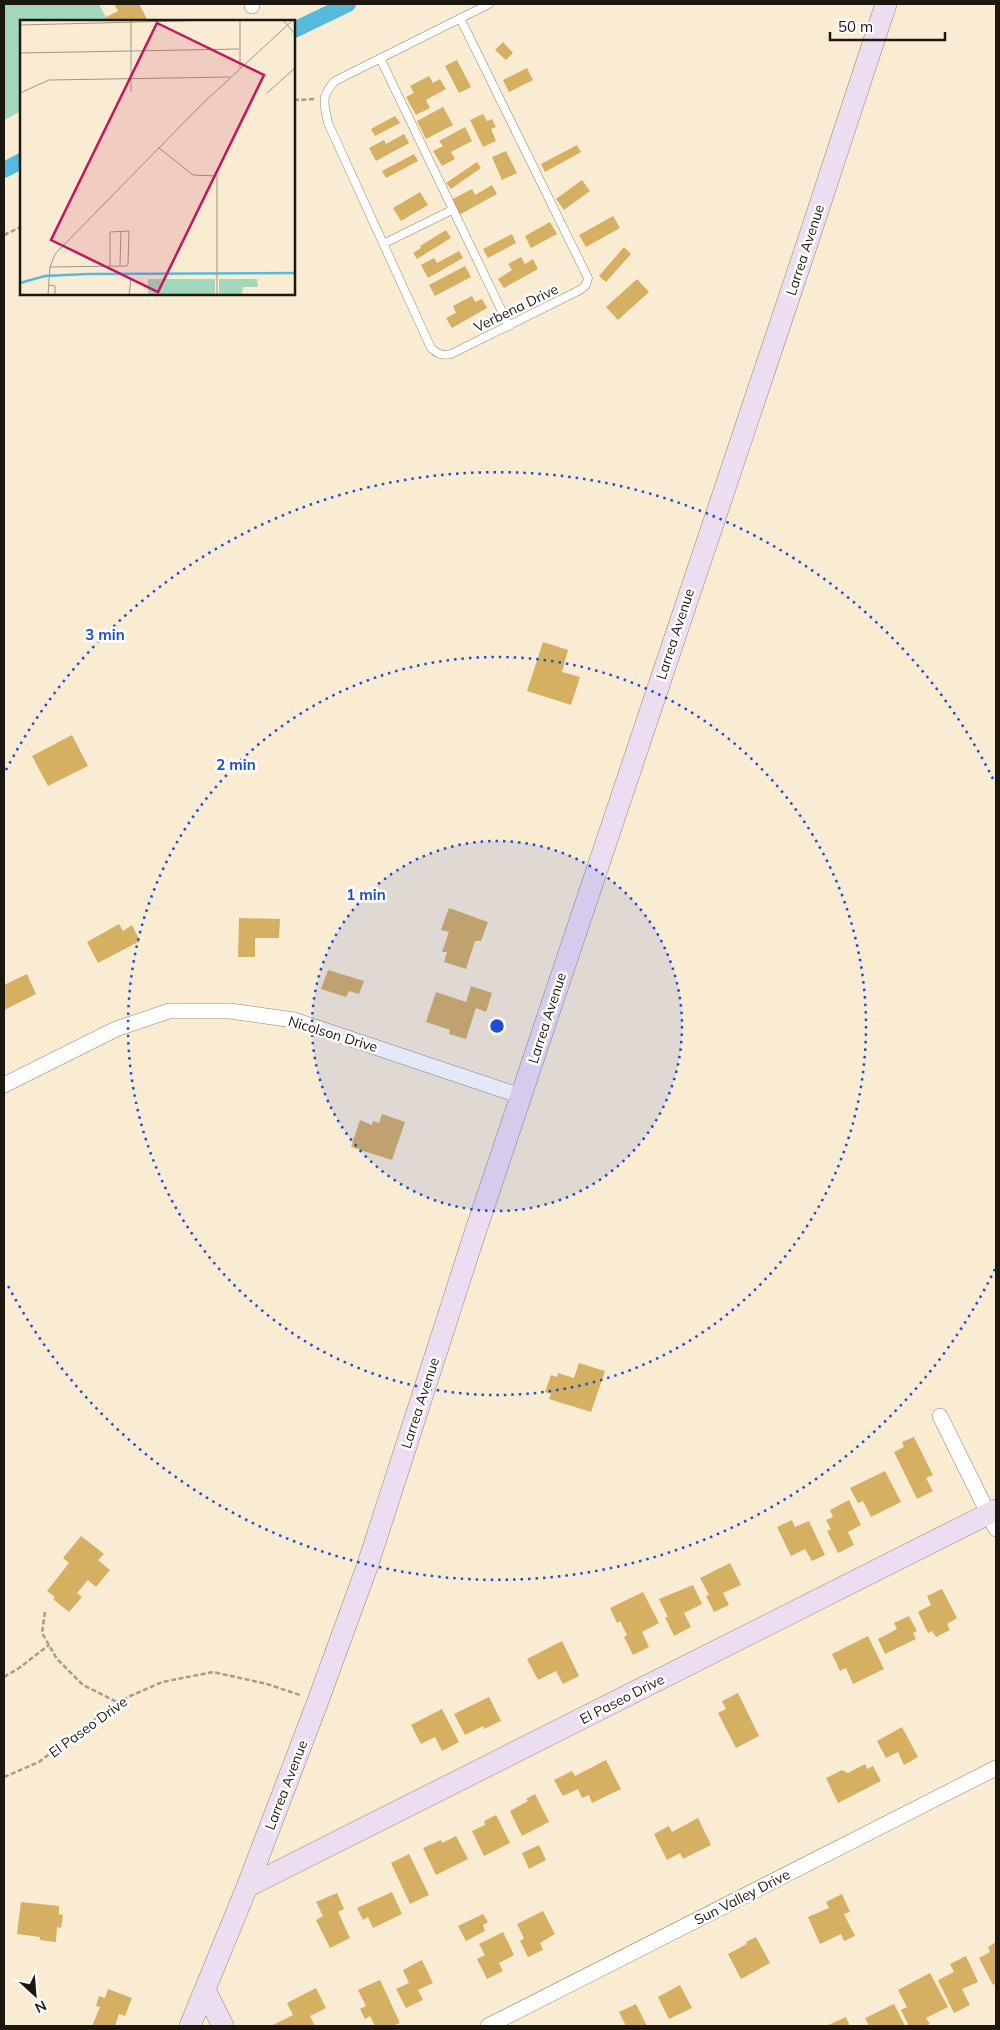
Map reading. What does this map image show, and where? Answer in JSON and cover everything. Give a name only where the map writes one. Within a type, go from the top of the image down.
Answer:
[{"type":"main road","name":"Larrea Avenue","points":[[190,2026],[247,1887],[367,1567],[521,1096],[886,4]]},
{"type":"main road","name":"El Paseo Drive","points":[[247,1887],[994,1518]]},
{"type":"main road","points":[[205,1990],[223,2026]]},
{"type":"street","name":"Nicolson Drive","points":[[4,1085],[116,1028],[169,1011],[230,1011],[294,1020],[521,1096]]},
{"type":"street","points":[[940,1416],[994,1518]]},
{"type":"street","name":"Sun Valley Drive","points":[[488,2026],[996,1768]]},
{"type":"lane","points":[[324,102],[325,92],[335,81],[489,4]]},
{"type":"lane","name":"Verbena Drive","points":[[324,102],[328,123],[385,243],[431,348],[438,354],[451,354],[580,290],[586,285],[588,278],[460,18]]},
{"type":"lane","points":[[380,58],[508,326]]},
{"type":"lane","points":[[385,243],[452,210]]},
{"type":"path","points":[[295,100],[313,99],[324,102]]},
{"type":"path","points":[[4,235],[20,227]]},
{"type":"path","points":[[45,1612],[42,1633],[57,1659],[83,1685],[117,1702]]},
{"type":"path","points":[[4,1677],[19,1668],[49,1644]]},
{"type":"path","name":"El Paseo Drive","points":[[4,1777],[39,1762],[117,1702],[162,1682],[212,1672],[267,1684],[318,1701]]},
{"type":"green space","points":[[4,4],[99,4],[107,20],[20,20],[20,112],[4,120]]},
{"type":"building","points":[[114,4],[139,4],[147,20],[108,20],[106,17],[118,11]]},
{"type":"building","points":[[503,42],[513,53],[506,60],[495,50]]},
{"type":"building","points":[[457,60],[471,87],[459,93],[445,66]]},
{"type":"building","points":[[527,68],[533,80],[509,92],[503,80]]},
{"type":"building","points":[[429,76],[433,83],[440,79],[446,89],[426,100],[430,108],[416,115],[406,97],[414,93],[410,86]]},
{"type":"building","points":[[443,107],[453,125],[426,139],[417,121]]},
{"type":"building","points":[[483,114],[487,121],[492,119],[496,127],[491,129],[496,141],[483,147],[470,120]]},
{"type":"building","points":[[395,116],[400,123],[375,136],[371,129]]},
{"type":"building","points":[[465,127],[472,141],[451,152],[455,159],[442,166],[433,151],[443,146],[439,141]]},
{"type":"building","points":[[404,134],[409,143],[376,161],[369,148],[384,140],[386,144]]},
{"type":"building","points":[[577,145],[581,152],[545,172],[541,164]]},
{"type":"building","points":[[506,151],[517,173],[502,180],[492,157]]},
{"type":"building","points":[[414,154],[418,161],[386,178],[382,171]]},
{"type":"building","points":[[477,162],[481,168],[451,189],[446,183]]},
{"type":"building","points":[[582,180],[590,191],[564,210],[556,199]]},
{"type":"building","points":[[492,185],[497,194],[459,215],[451,200],[472,189],[475,195]]},
{"type":"building","points":[[420,192],[428,205],[401,221],[393,208]]},
{"type":"building","points":[[613,216],[620,228],[586,247],[579,235]]},
{"type":"building","points":[[550,222],[557,234],[531,248],[525,236]]},
{"type":"building","points":[[446,230],[451,238],[417,259],[413,253],[421,248],[420,246]]},
{"type":"building","points":[[512,234],[516,243],[488,258],[483,249]]},
{"type":"building","points":[[624,247],[631,254],[606,282],[599,276]]},
{"type":"building","points":[[459,251],[463,258],[428,278],[421,265],[434,258],[437,263]]},
{"type":"building","points":[[521,257],[525,264],[533,259],[538,269],[504,288],[498,279],[512,270],[508,264]]},
{"type":"building","points":[[465,266],[471,277],[435,296],[429,285]]},
{"type":"building","points":[[637,279],[649,292],[618,320],[606,307]]},
{"type":"building","points":[[472,296],[475,302],[482,299],[487,308],[452,328],[446,318],[456,313],[453,306]]},
{"type":"building","points":[[543,642],[568,650],[562,672],[580,677],[571,705],[527,691]]},
{"type":"building","points":[[72,735],[88,766],[48,786],[32,756]]},
{"type":"building","points":[[449,908],[488,922],[481,941],[475,941],[466,969],[444,962],[447,952],[442,952],[449,932],[441,930]]},
{"type":"building","points":[[239,918],[280,919],[279,938],[255,938],[255,957],[238,957]]},
{"type":"building","points":[[119,924],[123,931],[132,925],[140,941],[98,963],[87,942]]},
{"type":"building","points":[[328,970],[364,981],[359,994],[349,991],[346,997],[321,989]]},
{"type":"building","points":[[27,974],[36,994],[4,1010],[4,985]]},
{"type":"building","points":[[471,986],[492,993],[486,1012],[476,1008],[466,1039],[449,1034],[450,1030],[426,1022],[436,992],[466,1002]]},
{"type":"building","points":[[382,1114],[405,1122],[392,1160],[351,1147],[360,1120],[372,1125],[373,1121],[379,1123]]},
{"type":"building","points":[[579,1363],[605,1371],[591,1412],[549,1399],[551,1394],[545,1392],[551,1375],[557,1377],[558,1373],[574,1378]]},
{"type":"building","points":[[914,1437],[933,1475],[926,1478],[933,1491],[917,1499],[894,1452],[904,1447],[902,1442]]},
{"type":"building","points":[[885,1471],[901,1502],[871,1517],[863,1501],[858,1503],[850,1488]]},
{"type":"building","points":[[849,1500],[861,1525],[848,1532],[854,1545],[838,1553],[827,1531],[831,1529],[826,1520],[833,1517],[830,1510]]},
{"type":"building","points":[[792,1520],[795,1527],[809,1521],[825,1555],[812,1561],[805,1549],[791,1556],[777,1527]]},
{"type":"building","points":[[81,1536],[104,1554],[98,1560],[110,1570],[96,1587],[88,1580],[77,1593],[82,1597],[69,1612],[53,1599],[55,1597],[47,1591],[69,1563],[63,1558]]},
{"type":"building","points":[[730,1563],[741,1585],[723,1593],[729,1605],[714,1612],[706,1596],[709,1595],[700,1578]]},
{"type":"building","points":[[693,1585],[702,1604],[684,1613],[691,1627],[674,1636],[665,1617],[668,1617],[659,1599]]},
{"type":"building","points":[[942,1589],[957,1618],[947,1624],[950,1630],[936,1637],[932,1631],[928,1633],[918,1612],[931,1605],[927,1596]]},
{"type":"building","points":[[643,1592],[659,1623],[642,1632],[649,1647],[633,1655],[624,1637],[627,1635],[620,1621],[617,1623],[610,1608]]},
{"type":"building","points":[[909,1616],[917,1631],[913,1633],[916,1639],[885,1654],[878,1639],[897,1629],[894,1623]]},
{"type":"building","points":[[868,1636],[884,1669],[853,1684],[846,1668],[840,1671],[832,1654]]},
{"type":"building","points":[[562,1641],[579,1676],[563,1684],[556,1671],[538,1680],[527,1659]]},
{"type":"building","points":[[738,1693],[759,1736],[736,1748],[718,1713],[726,1709],[722,1701]]},
{"type":"building","points":[[489,1697],[501,1721],[484,1729],[483,1726],[465,1735],[454,1714]]},
{"type":"building","points":[[442,1709],[459,1742],[442,1751],[435,1737],[421,1744],[411,1725]]},
{"type":"building","points":[[902,1727],[918,1757],[904,1765],[898,1752],[886,1758],[877,1741]]},
{"type":"building","points":[[606,1760],[621,1789],[592,1803],[589,1795],[582,1798],[578,1789],[563,1796],[554,1780],[572,1771],[575,1776]]},
{"type":"building","points":[[865,1764],[867,1769],[873,1766],[881,1781],[838,1803],[826,1778],[842,1770],[848,1773]]},
{"type":"building","points":[[535,1794],[549,1822],[522,1836],[510,1811],[528,1801],[526,1799]]},
{"type":"building","points":[[496,1815],[510,1843],[484,1856],[472,1831],[485,1825],[484,1821]]},
{"type":"building","points":[[698,1818],[711,1845],[683,1859],[680,1853],[667,1860],[654,1834],[669,1826],[672,1832]]},
{"type":"building","points":[[456,1836],[468,1859],[436,1875],[423,1848],[441,1840],[442,1843]]},
{"type":"building","points":[[539,1845],[546,1860],[529,1869],[522,1853]]},
{"type":"building","points":[[409,1854],[429,1895],[410,1904],[391,1863]]},
{"type":"building","points":[[392,1892],[402,1914],[373,1928],[368,1917],[363,1920],[357,1908]]},
{"type":"building","points":[[337,1893],[344,1909],[338,1912],[350,1938],[330,1948],[316,1920],[323,1916],[316,1902]]},
{"type":"building","points":[[842,1894],[850,1912],[844,1914],[855,1936],[844,1941],[841,1934],[820,1944],[808,1917],[829,1908],[826,1902]]},
{"type":"building","points":[[21,1902],[59,1906],[59,1914],[63,1915],[61,1928],[57,1927],[56,1942],[40,1940],[40,1937],[17,1934]]},
{"type":"building","points":[[543,1911],[555,1934],[540,1943],[543,1950],[528,1957],[520,1941],[524,1938],[517,1924]]},
{"type":"building","points":[[483,1914],[488,1922],[483,1925],[485,1931],[466,1941],[458,1926]]},
{"type":"building","points":[[503,1932],[514,1955],[499,1963],[503,1971],[487,1979],[477,1959],[485,1955],[479,1944]]},
{"type":"building","points":[[756,1937],[770,1963],[741,1979],[728,1954]]},
{"type":"building","points":[[996,1942],[996,1983],[993,1985],[979,1958],[990,1952],[988,1947]]},
{"type":"building","points":[[966,1956],[978,1982],[962,1989],[970,2005],[954,2013],[938,1980],[954,1972],[950,1964]]},
{"type":"building","points":[[422,1960],[433,1983],[418,1990],[423,2000],[406,2008],[396,1989],[409,1983],[403,1970]]},
{"type":"building","points":[[930,1973],[948,2007],[926,2018],[930,2024],[925,2026],[909,2026],[901,2010],[907,2007],[898,1990]]},
{"type":"building","points":[[380,1980],[400,2023],[392,2026],[375,2026],[370,2016],[365,2019],[360,2009],[366,2006],[358,1990]]},
{"type":"building","points":[[680,1985],[692,2008],[669,2019],[658,1997]]},
{"type":"building","points":[[316,1988],[326,2008],[310,2016],[315,2026],[273,2025],[293,2015],[287,2003]]},
{"type":"building","points":[[108,1989],[132,1998],[125,2016],[119,2014],[115,2026],[92,2026],[100,2007],[96,2006],[99,1996],[105,1998]]},
{"type":"building","points":[[636,2004],[647,2026],[626,2026],[619,2012]]},
{"type":"building","points":[[894,2004],[905,2026],[869,2026],[865,2018]]},
{"type":"building","points":[[846,2017],[850,2026],[826,2026]]},
{"type":"waterway","points":[[295,30],[348,4]]},
{"type":"waterway","points":[[4,170],[20,162]]}]
